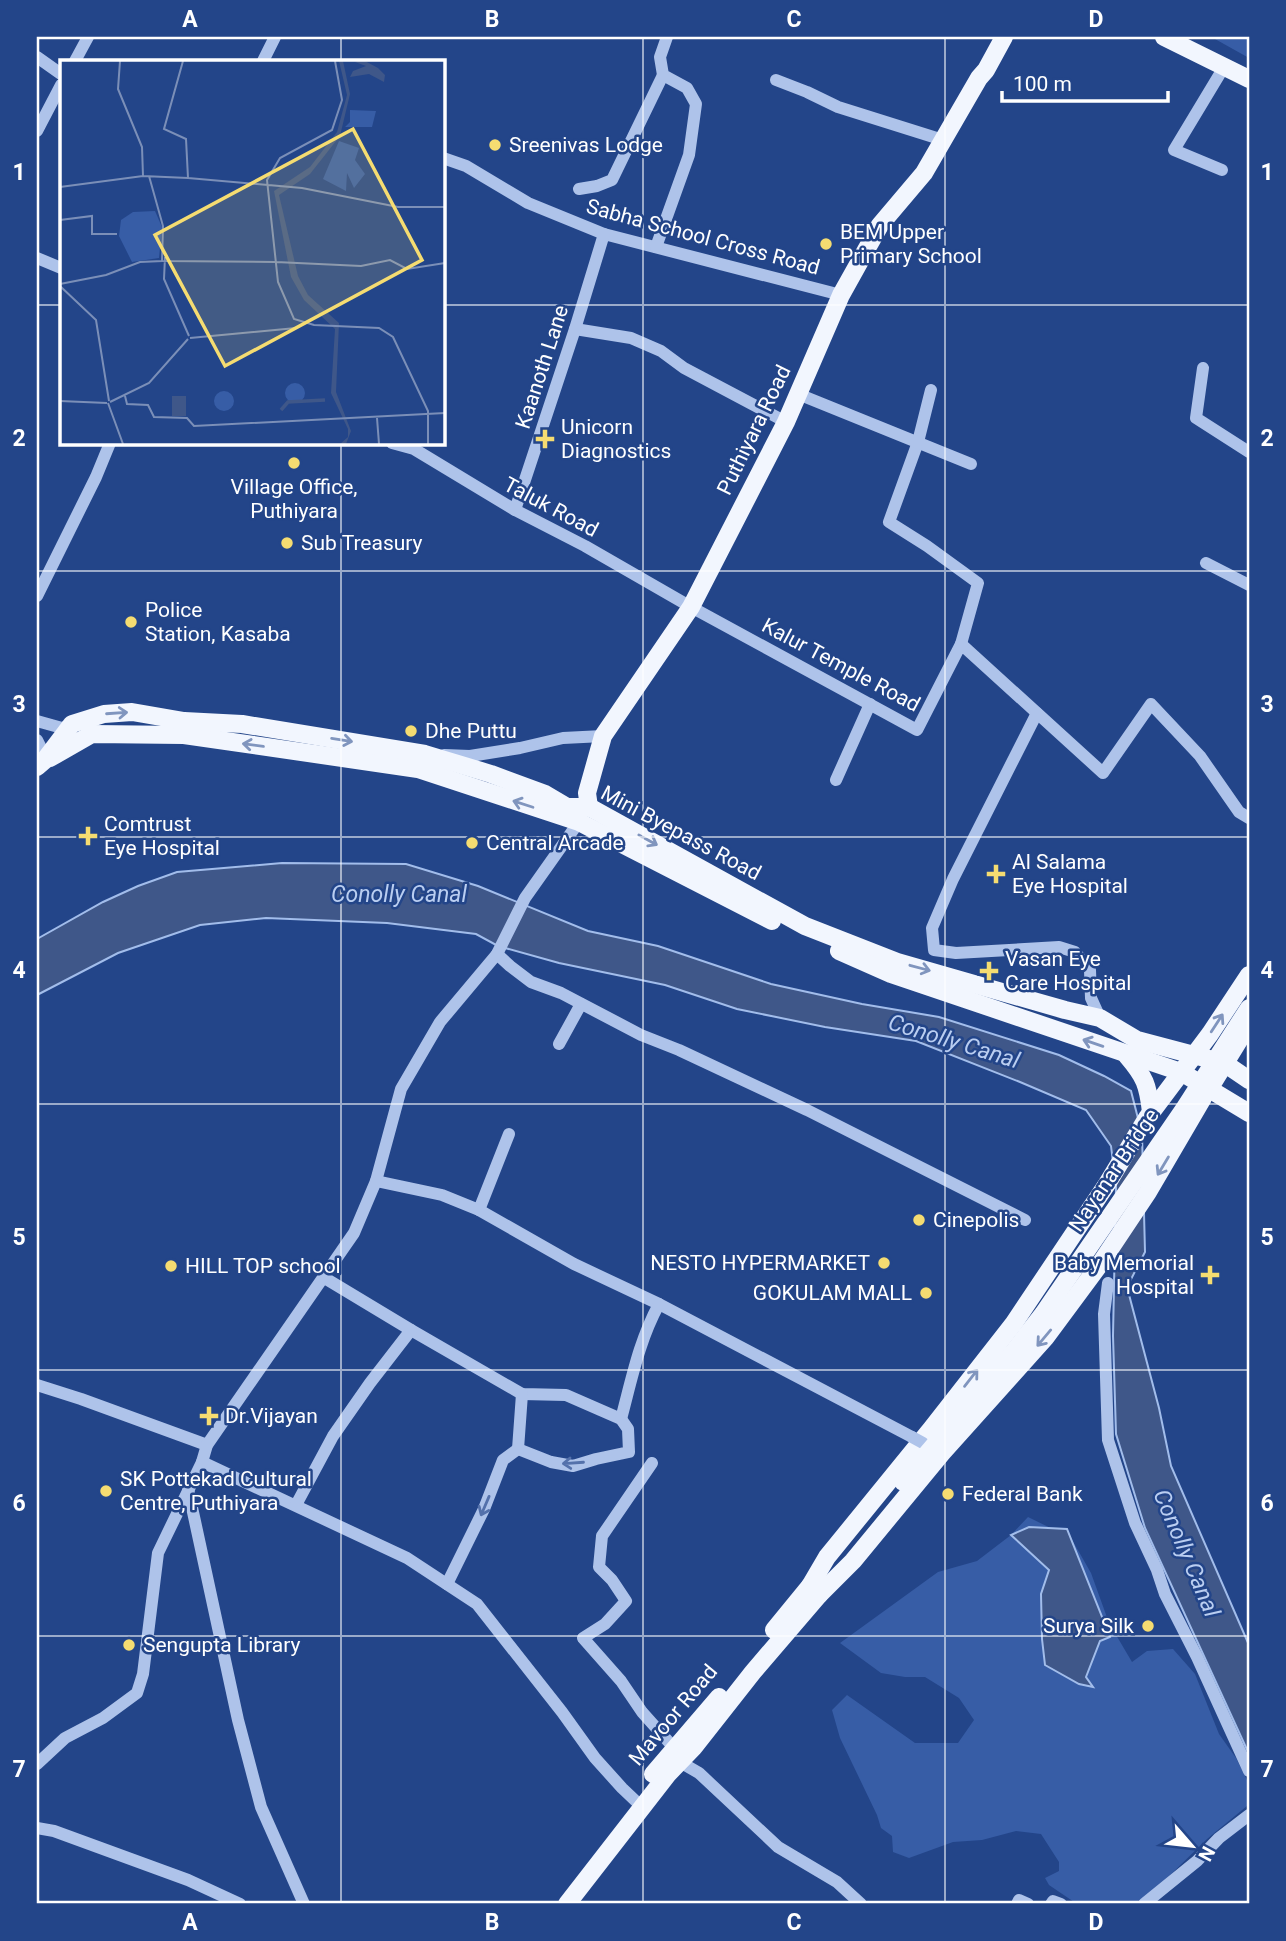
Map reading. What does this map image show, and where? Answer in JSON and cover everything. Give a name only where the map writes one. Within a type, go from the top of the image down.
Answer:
[{"type":"main road","name":"Puthiyara Road","points":[[978,78],[980,67],[996,37]]},
{"type":"main road","name":"Puthiyara Road","points":[[584,815],[587,793],[603,736],[691,607],[786,422],[841,295],[880,225],[925,173],[1004,37]]},
{"type":"main road","points":[[1164,37],[1249,79]]},
{"type":"main road","points":[[1187,37],[1249,66]]},
{"type":"main road","name":"Mini Byepass Road","points":[[72,724],[104,714],[132,712],[184,721],[242,724],[425,754],[545,794],[805,926],[897,961],[1100,1018],[1137,1040],[1224,1063],[1248,1079]]},
{"type":"main road","points":[[40,764],[72,724]]},
{"type":"main road","points":[[40,764],[92,734],[184,736],[418,769],[584,815],[783,926],[891,974],[1181,1072],[1249,1113]]},
{"type":"main road","points":[[814,1591],[827,1557],[1014,1323],[1107,1184],[1149,1115],[1249,975]]},
{"type":"main road","name":"Nayanar Bridge","points":[[903,1482],[1043,1314],[1184,1109],[1249,1008]]},
{"type":"main road","points":[[814,1591],[853,1561],[942,1452],[1046,1336],[1100,1264],[1148,1192],[1248,1026]]},
{"type":"main road","points":[[1248,1026],[1243,1058],[1248,1079]]},
{"type":"main road","points":[[1127,1055],[1149,1087],[1149,1115]]},
{"type":"main road","points":[[1051,1269],[1051,1290],[1056,1297],[1066,1299],[1078,1294]]},
{"type":"main road","name":"Mavoor Road","points":[[552,1904],[903,1482]]},
{"type":"main road","name":"Mavoor Road","points":[[567,1904],[638,1803]]},
{"type":"street","points":[[76,60],[88,37]]},
{"type":"street","points":[[264,60],[275,37]]},
{"type":"street","points":[[579,189],[612,180],[663,75],[660,57],[667,37]]},
{"type":"street","points":[[37,57],[60,73]]},
{"type":"street","points":[[1222,170],[1174,150],[1224,67]]},
{"type":"street","points":[[656,247],[689,155],[696,104],[687,88],[663,75]]},
{"type":"street","points":[[776,80],[838,107],[943,140]]},
{"type":"street","points":[[37,131],[60,87]]},
{"type":"street","name":"Sabha School Cross Road","points":[[444,158],[466,166],[528,203],[604,234],[841,295]]},
{"type":"street","name":"Kaanoth Lane","points":[[515,510],[604,234]]},
{"type":"street","points":[[37,258],[60,268]]},
{"type":"street","points":[[575,329],[631,338],[661,351],[684,368],[786,422]]},
{"type":"street","points":[[1203,368],[1196,418],[1249,452]]},
{"type":"street","points":[[932,390],[918,442],[889,522],[978,583],[961,644],[1103,773],[1151,704],[1200,756],[1239,812],[1249,818]]},
{"type":"street","points":[[798,394],[971,464]]},
{"type":"street","points":[[37,596],[110,444]]},
{"type":"street","name":"Taluk Road","points":[[414,446],[515,510],[691,607]]},
{"type":"street","points":[[1206,563],[1249,586]]},
{"type":"street","name":"Kalur Temple Road","points":[[691,607],[917,730],[961,644]]},
{"type":"street","points":[[836,780],[870,704]]},
{"type":"street","points":[[1037,713],[948,891],[932,928],[934,950],[956,953],[1059,947],[1075,952],[1090,970],[1091,998],[1100,1018]]},
{"type":"street","points":[[37,721],[62,728],[72,724]]},
{"type":"street","points":[[425,754],[470,756],[563,738],[603,736]]},
{"type":"street","points":[[37,740],[41,748],[40,764]]},
{"type":"street","points":[[37,1764],[65,1738],[103,1718],[137,1693],[143,1674],[158,1553],[202,1462],[207,1446],[354,1233],[376,1181],[401,1089],[440,1023],[497,954],[525,898],[584,815]]},
{"type":"street","points":[[497,954],[531,982],[561,993],[641,1035],[807,1110],[1025,1220]]},
{"type":"street","points":[[559,1044],[582,1004]]},
{"type":"street","points":[[479,1210],[509,1134]]},
{"type":"street","points":[[376,1181],[442,1195],[479,1210],[574,1264],[659,1304],[921,1441]]},
{"type":"street","points":[[323,1277],[522,1394],[566,1395],[621,1419],[628,1429],[629,1451],[573,1466],[551,1462],[518,1449]]},
{"type":"street","points":[[1108,1283],[1104,1314],[1108,1440],[1135,1523],[1153,1560],[1165,1594],[1249,1771]]},
{"type":"street","points":[[621,1419],[642,1340],[659,1304]]},
{"type":"street","points":[[296,1505],[333,1436],[411,1330]]},
{"type":"street","points":[[37,1385],[207,1446]]},
{"type":"street","points":[[447,1584],[484,1509],[503,1460],[518,1449],[522,1394]]},
{"type":"street","points":[[202,1462],[407,1558],[477,1604],[595,1758],[638,1803]]},
{"type":"street","points":[[652,1463],[602,1536],[599,1567],[626,1601],[605,1623],[583,1638],[621,1681],[677,1756],[778,1847],[837,1882],[862,1904]]},
{"type":"street","points":[[188,1489],[238,1720],[261,1807],[304,1904]]},
{"type":"street","points":[[1143,1904],[1249,1815]]},
{"type":"street","points":[[37,1828],[54,1830],[164,1870],[240,1904]]},
{"type":"street","points":[[1017,1904],[1019,1900],[1028,1904]]},
{"type":"street","points":[[1051,1904],[1053,1901],[1061,1904]]},
{"type":"shaded area","points":[[1210,37],[1249,37],[1249,58],[1215,39]]},
{"type":"shaded area","points":[[1028,1517],[1071,1538],[1091,1573],[1109,1623],[1132,1662],[1147,1651],[1173,1649],[1195,1674],[1219,1734],[1236,1758],[1249,1784],[1247,1806],[1207,1839],[1159,1886],[1134,1904],[1077,1904],[1049,1885],[1045,1878],[1059,1871],[1059,1862],[1041,1834],[1016,1831],[982,1840],[953,1842],[909,1858],[893,1852],[892,1836],[881,1828],[840,1738],[832,1710],[847,1695],[915,1743],[958,1743],[974,1720],[959,1698],[925,1677],[881,1673],[840,1643],[938,1572],[977,1561],[1011,1535]]},
{"type":"water","name":"Conolly Canal","points":[[282,863],[406,864],[478,886],[588,931],[658,946],[771,984],[939,1017],[1059,1055],[1131,1091],[1142,1134],[1145,1252],[1127,1287],[1159,1408],[1171,1466],[1249,1645],[1249,1754],[1145,1528],[1116,1434],[1113,1336],[1116,1187],[1111,1146],[1086,1110],[916,1041],[825,1027],[737,1009],[665,985],[559,963],[498,946],[476,934],[387,923],[266,918],[200,925],[118,953],[37,995],[37,939],[103,902],[177,872]]},
{"type":"water","points":[[1029,1527],[1067,1529],[1110,1637],[1100,1641],[1086,1677],[1093,1687],[1079,1684],[1045,1665],[1041,1594],[1049,1570],[1011,1535]]},
{"type":"place","name":"Sreenivas Lodge","points":[[495,145]]},
{"type":"place","name":"BEM Upper Primary School","points":[[826,244]]},
{"type":"place","name":"Unicorn Diagnostics","points":[[545,439]]},
{"type":"place","name":"Village Office, Puthiyara","points":[[294,463]]},
{"type":"place","name":"Sub Treasury","points":[[287,543]]},
{"type":"place","name":"Police Station, Kasaba","points":[[131,622]]},
{"type":"place","name":"Dhe Puttu","points":[[411,731]]},
{"type":"place","name":"Comtrust Eye Hospital","points":[[88,836]]},
{"type":"place","name":"Central Arcade","points":[[472,843]]},
{"type":"place","name":"Al Salama Eye Hospital","points":[[996,874]]},
{"type":"place","name":"Vasan Eye Care Hospital","points":[[989,971]]},
{"type":"place","name":"Cinepolis","points":[[919,1220]]},
{"type":"place","name":"NESTO HYPERMARKET","points":[[884,1263]]},
{"type":"place","name":"HILL TOP school","points":[[171,1266]]},
{"type":"place","name":"Baby Memorial Hospital","points":[[1210,1275]]},
{"type":"place","name":"GOKULAM MALL","points":[[926,1293]]},
{"type":"place","name":"Dr.Vijayan","points":[[209,1416]]},
{"type":"place","name":"SK Pottekad Cultural Centre, Puthiyara","points":[[106,1491]]},
{"type":"place","name":"Federal Bank","points":[[948,1494]]},
{"type":"place","name":"Surya Silk","points":[[1148,1626]]},
{"type":"place","name":"Sengupta Library","points":[[129,1645]]}]
